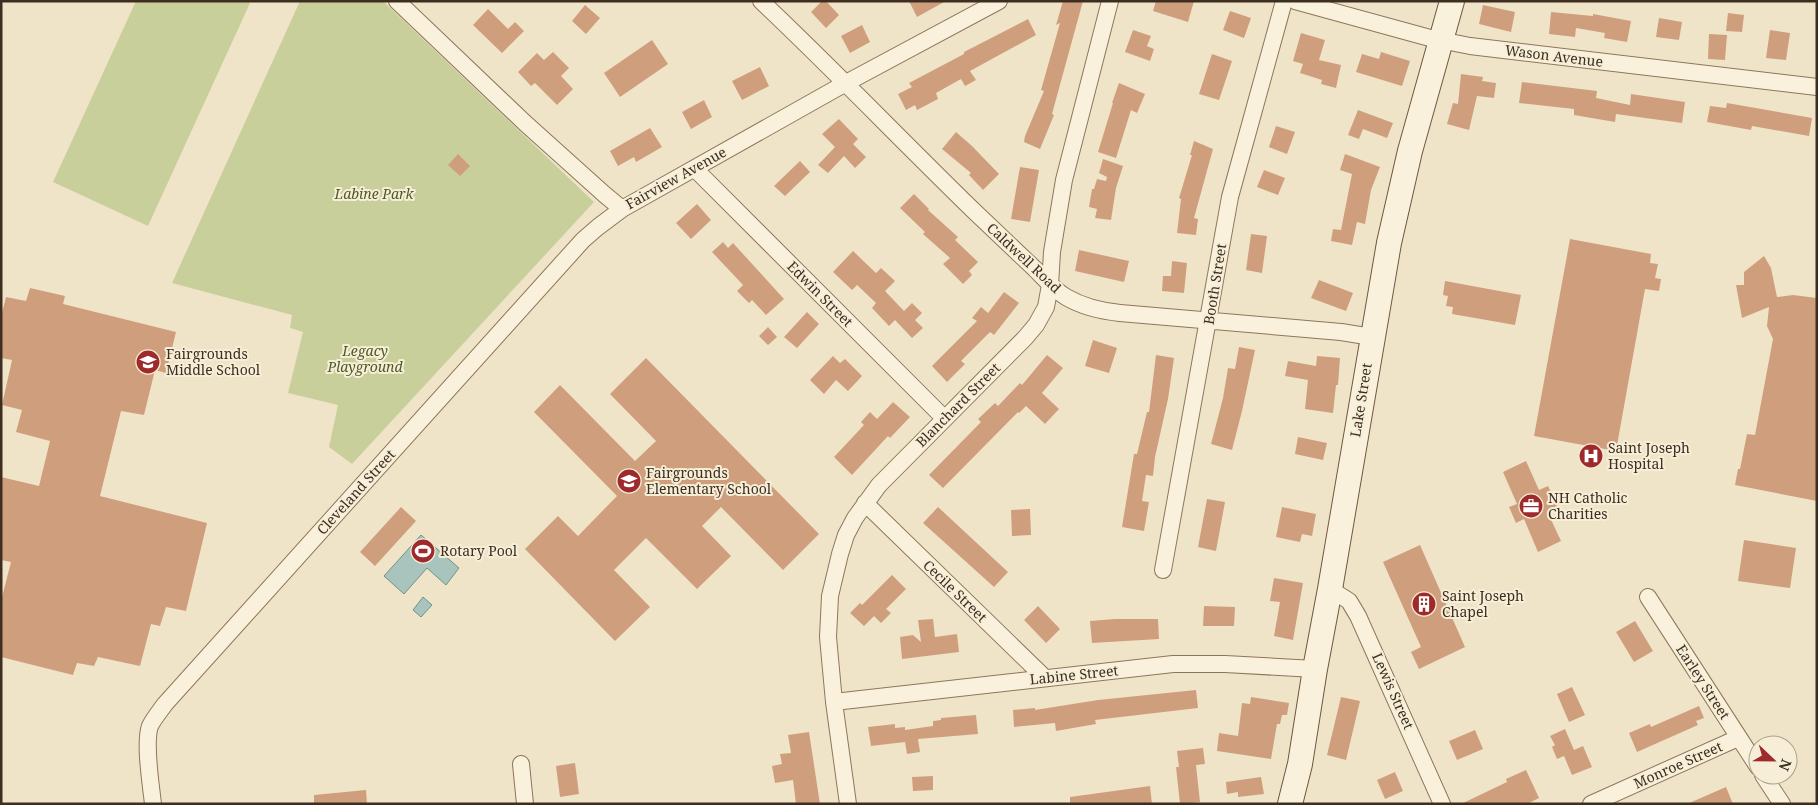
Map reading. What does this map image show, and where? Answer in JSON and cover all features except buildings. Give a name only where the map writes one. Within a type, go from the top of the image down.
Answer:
[{"type":"street","name":"Fairview Avenue","points":[[397,1],[525,123],[622,209],[846,83],[999,1]]},
{"type":"street","name":"Caldwell Road","points":[[761,1],[1050,285],[1065,296],[1085,306],[1101,311],[1341,332],[1372,337]]},
{"type":"street","name":"Blanchard Street","points":[[848,804],[834,702],[828,637],[830,596],[846,535],[864,503],[903,459],[1018,345],[1036,324],[1046,307],[1050,285],[1052,252],[1064,180],[1110,1]]},
{"type":"street","name":"Booth Street","points":[[1163,570],[1230,196],[1284,1]]},
{"type":"street","name":"Wason Avenue","points":[[1295,1],[1470,46],[1817,87]]},
{"type":"street","name":"Lake Street","points":[[1290,804],[1300,764],[1372,337],[1399,197],[1452,1]]},
{"type":"street","name":"Edwin Street","points":[[695,169],[944,418]]},
{"type":"street","name":"Cleveland Street","points":[[153,804],[148,735],[150,727],[165,704],[570,255],[598,227],[622,209]]},
{"type":"street","name":"Cecile Street","points":[[864,503],[1045,678]]},
{"type":"street","name":"Lewis Street","points":[[1330,589],[1348,601],[1358,616],[1395,695],[1442,804]]},
{"type":"street","name":"Earley Street","points":[[1648,597],[1748,752]]},
{"type":"street","name":"Labine Street","points":[[834,702],[1173,664],[1225,664],[1315,669]]},
{"type":"street","name":"Monroe Street","points":[[1591,804],[1738,738]]},
{"type":"street","points":[[521,764],[526,804]]},
{"type":"street","points":[[1770,785],[1782,804]]},
{"type":"green space","points":[[136,1],[247,1],[250,3],[148,226],[53,182]]},
{"type":"green space","name":"Labine Park","points":[[300,1],[383,1],[594,202],[352,464],[329,447],[338,405],[288,393],[303,332],[290,328],[292,315],[172,283]]},
{"type":"water","name":"Rotary Pool","points":[[421,535],[459,568],[446,585],[427,568],[404,594],[384,576]]},
{"type":"water","points":[[423,597],[432,605],[421,617],[413,610]]},
{"type":"place","name":"Fairgrounds Middle School","points":[[148,362]]},
{"type":"place","name":"Saint Joseph Hospital","points":[[1591,456]]},
{"type":"place","name":"Fairgrounds Elementary School","points":[[629,481]]},
{"type":"place","name":"NH Catholic Charities","points":[[1531,506]]},
{"type":"place","name":"Rotary Pool","points":[[423,551]]},
{"type":"place","name":"Saint Joseph Chapel","points":[[1424,604]]},
{"type":"park label","name":"Legacy Playground","points":[[365,360]]}]
